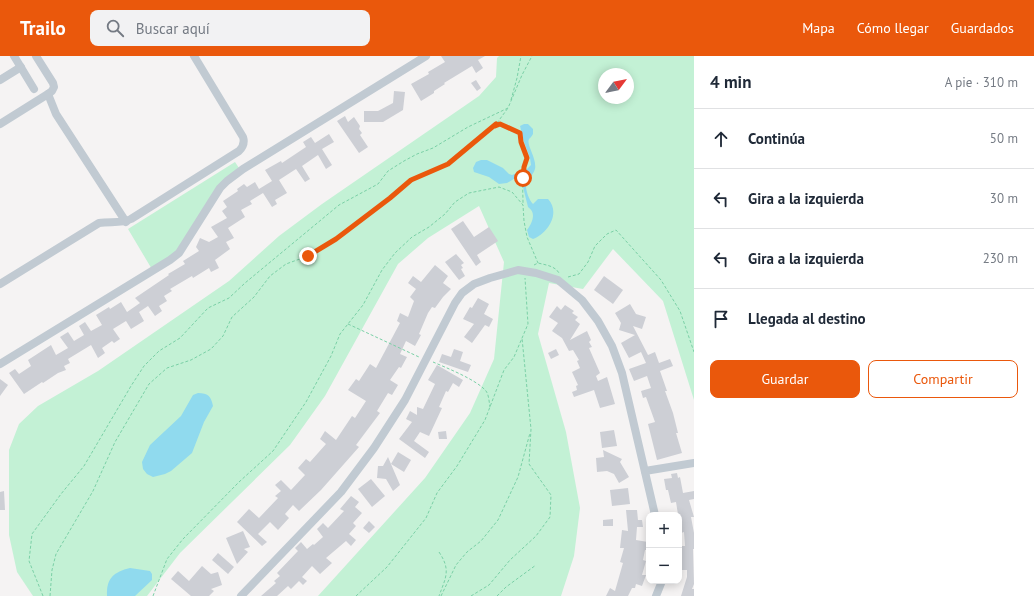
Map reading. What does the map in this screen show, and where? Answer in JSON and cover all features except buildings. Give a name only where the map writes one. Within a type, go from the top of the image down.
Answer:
[{"type":"street","points":[[14,56],[34,89]]},
{"type":"street","points":[[0,124],[48,94],[54,88],[53,83],[36,56]]},
{"type":"street","points":[[99,223],[107,221],[126,222],[232,156],[243,147],[243,137],[194,56]]},
{"type":"street","points":[[0,364],[170,260],[179,253],[220,188],[227,180],[426,56]]},
{"type":"street","points":[[0,80],[21,67]]},
{"type":"street","points":[[48,94],[56,114],[126,222]]},
{"type":"street","points":[[0,284],[99,223],[113,213],[116,208]]},
{"type":"street","points":[[241,596],[341,492],[374,448],[405,400],[455,303],[462,293],[474,284],[518,270],[536,273],[558,280],[582,300],[598,321],[612,346],[622,372],[654,512]]},
{"type":"street","points":[[645,471],[694,463]]},
{"type":"street","points":[[656,596],[661,584]]},
{"type":"path","points":[[44,596],[29,561],[32,534],[61,494],[84,466],[130,386],[144,366],[159,351],[180,338],[208,308],[228,298],[245,282],[339,205],[378,184],[388,172],[404,161],[433,148],[509,107],[521,56]]},
{"type":"path","points":[[50,596],[52,570],[56,554],[93,491],[115,442],[149,384],[167,368],[191,360],[211,350],[223,336],[232,316],[254,297],[270,276],[286,264],[308,256],[336,239],[411,180],[448,164],[496,124],[509,107],[522,75],[532,56]]},
{"type":"path","points":[[496,124],[495,126],[500,124],[520,133],[521,142],[527,158],[524,167],[522,184],[524,220],[527,237],[538,263]]},
{"type":"path","points":[[153,596],[167,559],[182,538],[273,451],[306,402],[331,356],[340,334],[363,305],[382,270],[395,253],[412,236],[429,227],[446,214],[455,202],[469,194],[499,187],[512,192],[523,205]]},
{"type":"path","points":[[563,279],[579,274],[588,262],[595,246],[607,234],[616,230],[665,286],[680,311],[694,352]]},
{"type":"path","points":[[356,596],[387,567],[426,518],[437,493],[485,420],[504,370],[514,357],[528,324],[524,271]]},
{"type":"path","points":[[471,596],[490,585],[510,560],[536,536],[550,517],[551,494],[528,464],[531,430],[522,337]]},
{"type":"path","points":[[440,596],[456,566],[467,552],[480,541],[498,520],[518,477],[531,430]]},
{"type":"path","points":[[439,552],[446,562],[446,576],[440,596]]},
{"type":"path","points":[[497,596],[506,587],[536,565]]},
{"type":"green space","points":[[499,56],[694,56],[694,400],[663,301],[613,249],[583,289],[549,283],[538,334],[566,432],[580,508],[574,556],[561,596],[318,596],[425,478],[470,413],[494,359],[504,262],[479,206],[428,238],[398,264],[325,396],[290,445],[180,553],[147,596],[33,596],[17,572],[9,535],[9,450],[19,424],[38,406],[98,371],[229,281],[279,236],[322,204],[479,96],[496,77],[497,58]]},
{"type":"green space","points":[[235,162],[241,171],[227,181],[179,253],[153,271],[128,229]]},
{"type":"water","points":[[528,124],[533,129],[533,134],[528,142],[535,169],[526,184],[528,195],[533,204],[538,199],[548,199],[552,204],[553,210],[553,216],[548,227],[544,232],[533,239],[529,237],[527,230],[531,224],[533,215],[531,209],[528,207],[523,187],[525,175],[517,177],[507,183],[499,184],[489,177],[474,172],[473,168],[476,162],[487,160],[503,168],[512,175],[527,169],[531,165],[520,126]]},
{"type":"water","points":[[198,393],[208,396],[213,406],[204,422],[192,453],[171,471],[165,474],[153,477],[147,474],[143,469],[142,462],[150,445],[181,416],[193,395]]},
{"type":"water","points":[[130,568],[150,571],[152,574],[152,580],[135,596],[107,596],[108,585],[112,577],[115,574]]},
{"type":"route","points":[[308,256],[336,239],[411,180],[448,164],[476,139],[496,124],[495,126],[500,124],[520,133],[521,142],[527,158],[523,178]]}]
